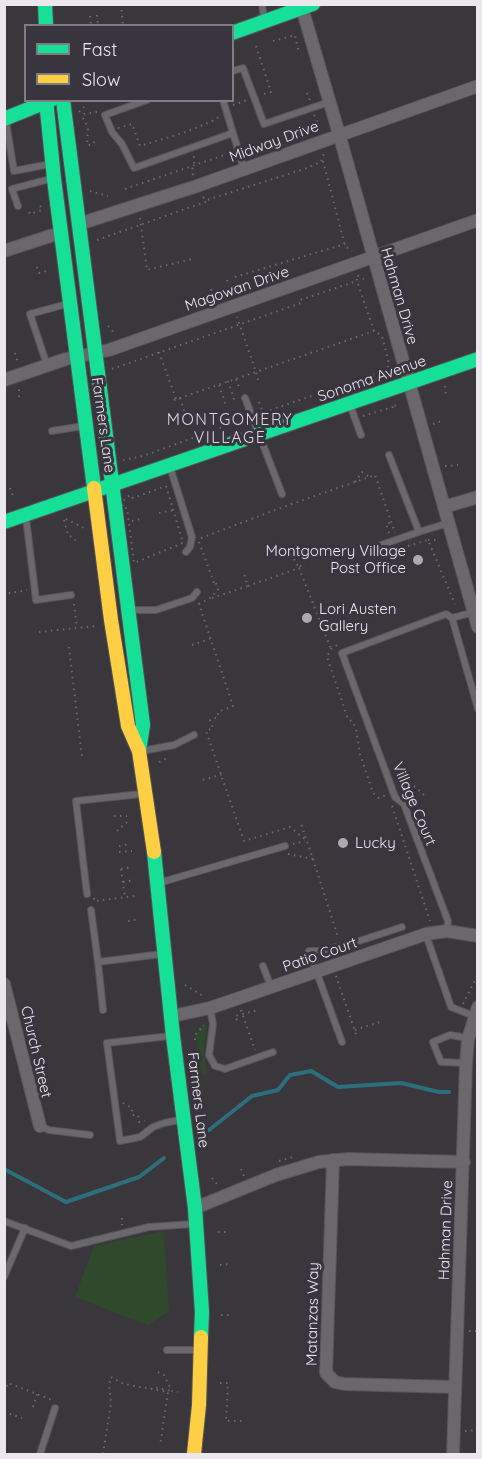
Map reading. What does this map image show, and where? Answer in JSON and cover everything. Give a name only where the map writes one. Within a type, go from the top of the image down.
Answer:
[{"type":"main road","points":[[45,4],[46,24]]},
{"type":"main road","points":[[234,32],[307,7]]},
{"type":"main road","points":[[5,118],[45,102]]},
{"type":"main road","name":"Farmers Lane","points":[[48,102],[52,164],[104,573],[128,726],[139,751],[158,883],[197,1224],[202,1312],[199,1405],[194,1455]]},
{"type":"main road","name":"Farmers Lane","points":[[63,102],[143,725],[139,751]]},
{"type":"main road","name":"Sonoma Avenue","points":[[4,522],[477,359]]},
{"type":"street","name":"Hahman Drive","points":[[307,7],[329,102],[477,627]]},
{"type":"street","name":"Midway Drive","points":[[79,224],[244,169],[477,86]]},
{"type":"street","name":"Magowan Drive","points":[[4,380],[46,365],[95,353],[477,220]]},
{"type":"street","points":[[4,251],[61,234]]},
{"type":"street","points":[[444,507],[477,497]]},
{"type":"street","name":"Patio Court","points":[[172,1016],[210,1009],[426,934],[447,931],[477,936]]},
{"type":"street","name":"Church Street","points":[[4,984],[40,1126]]},
{"type":"street","name":"Hahman Drive","points":[[453,1455],[466,1063],[468,1038],[476,1012]]},
{"type":"street","points":[[4,1047],[19,1048]]},
{"type":"street","points":[[195,1208],[295,1168],[333,1160],[464,1162]]},
{"type":"street","name":"Matanzas Way","points":[[333,1160],[326,1373],[335,1382],[344,1384],[454,1387]]},
{"type":"lane","points":[[262,4],[264,21]]},
{"type":"lane","points":[[234,70],[243,68],[264,124],[329,102]]},
{"type":"lane","points":[[142,102],[105,116],[134,168],[233,133]]},
{"type":"lane","points":[[224,102],[244,169]]},
{"type":"lane","points":[[5,118],[14,171],[52,164]]},
{"type":"lane","points":[[18,206],[12,189],[54,179]]},
{"type":"lane","points":[[46,365],[30,314],[69,304]]},
{"type":"lane","points":[[245,398],[282,494]]},
{"type":"lane","points":[[350,404],[361,435]]},
{"type":"lane","points":[[52,431],[86,425]]},
{"type":"lane","points":[[389,455],[419,532]]},
{"type":"lane","points":[[170,466],[192,537],[190,547],[186,552]]},
{"type":"lane","points":[[26,514],[36,600],[71,596]]},
{"type":"lane","points":[[378,546],[448,523]]},
{"type":"lane","points":[[129,610],[156,610],[192,598],[197,592]]},
{"type":"lane","points":[[474,612],[452,618],[475,693],[477,709]]},
{"type":"lane","name":"Village Court","points":[[447,931],[448,921],[404,804],[395,797],[342,652],[446,614],[452,618]]},
{"type":"lane","points":[[139,751],[174,745],[194,735]]},
{"type":"lane","points":[[87,894],[76,801],[145,794]]},
{"type":"lane","points":[[158,883],[285,846]]},
{"type":"lane","points":[[91,910],[103,1010]]},
{"type":"lane","points":[[342,1042],[309,951],[347,945],[402,927]]},
{"type":"lane","points":[[426,934],[451,1007],[461,1011],[476,1012]]},
{"type":"lane","points":[[98,962],[165,954]]},
{"type":"lane","points":[[263,966],[271,987]]},
{"type":"lane","points":[[210,1009],[213,1024],[209,1055],[215,1066],[225,1069],[273,1052]]},
{"type":"lane","points":[[466,1063],[441,1062],[433,1042],[450,1035],[468,1038]]},
{"type":"lane","points":[[174,1036],[107,1043],[120,1141],[140,1137],[153,1127],[164,1123],[184,1120]]},
{"type":"lane","points":[[40,1126],[49,1130],[90,1135]]},
{"type":"lane","points":[[4,1221],[71,1246],[149,1227],[197,1224]]},
{"type":"lane","points":[[4,1277],[25,1228]]},
{"type":"lane","points":[[167,1350],[201,1350]]},
{"type":"lane","points":[[40,1455],[56,1405]]},
{"type":"path","points":[[121,4],[123,24]]},
{"type":"path","points":[[97,15],[98,24]]},
{"type":"path","points":[[90,16],[91,24]]},
{"type":"path","points":[[273,41],[295,35],[298,49],[295,50]]},
{"type":"path","points":[[118,128],[132,124],[139,147],[210,122],[224,114],[223,109],[271,92],[256,46]]},
{"type":"path","points":[[307,93],[310,101]]},
{"type":"path","points":[[98,138],[92,144],[87,145],[88,128],[82,116],[95,111],[105,116]]},
{"type":"path","points":[[314,116],[319,126]]},
{"type":"path","points":[[213,119],[216,125]]},
{"type":"path","points":[[125,189],[230,153]]},
{"type":"path","points":[[324,153],[323,163],[345,244],[352,251]]},
{"type":"path","points":[[193,154],[194,175]]},
{"type":"path","points":[[201,196],[207,200],[307,168],[321,162],[323,158]]},
{"type":"path","points":[[85,189],[108,196]]},
{"type":"path","points":[[97,240],[208,201]]},
{"type":"path","points":[[29,212],[30,214],[42,210],[40,206],[42,205]]},
{"type":"path","points":[[137,206],[147,270],[192,259]]},
{"type":"path","points":[[235,278],[345,244]]},
{"type":"path","points":[[37,267],[39,273],[50,269],[51,272],[57,268]]},
{"type":"path","points":[[130,460],[387,370],[389,364],[382,336],[374,331],[357,275],[364,279]]},
{"type":"path","points":[[227,280],[229,286]]},
{"type":"path","points":[[111,369],[358,280]]},
{"type":"path","points":[[211,289],[213,301]]},
{"type":"path","points":[[236,314],[258,380]]},
{"type":"path","points":[[177,399],[374,331]]},
{"type":"path","points":[[159,352],[187,419]]},
{"type":"path","points":[[15,353],[19,365]]},
{"type":"path","points":[[236,378],[239,387]]},
{"type":"path","points":[[228,381],[235,402]]},
{"type":"path","points":[[446,383],[446,396]]},
{"type":"path","points":[[19,384],[19,397]]},
{"type":"path","points":[[219,385],[226,405]]},
{"type":"path","points":[[259,402],[263,412]]},
{"type":"path","points":[[397,411],[394,406],[400,405]]},
{"type":"path","points":[[433,424],[444,420]]},
{"type":"path","points":[[445,466],[458,465]]},
{"type":"path","points":[[355,482],[362,472],[369,477]]},
{"type":"path","points":[[209,599],[218,590],[199,539],[369,477],[375,475],[395,533]]},
{"type":"path","points":[[122,503],[123,508],[127,508],[134,563],[183,543],[166,486],[133,498],[131,495],[126,497]]},
{"type":"path","points":[[10,488],[14,499]]},
{"type":"path","points":[[159,513],[183,507]]},
{"type":"path","points":[[129,522],[140,519]]},
{"type":"path","points":[[76,543],[75,539],[68,536],[65,520],[89,531]]},
{"type":"path","points":[[390,535],[386,524],[393,522]]},
{"type":"path","points":[[429,540],[455,604]]},
{"type":"path","points":[[403,548],[429,540],[440,540]]},
{"type":"path","points":[[371,549],[379,572]]},
{"type":"path","points":[[374,556],[383,553]]},
{"type":"path","points":[[294,559],[331,649]]},
{"type":"path","points":[[305,560],[298,568],[199,604],[233,706],[218,712],[218,717],[210,720],[213,728],[206,730],[243,841],[290,827],[306,840]]},
{"type":"path","points":[[244,574],[248,586]]},
{"type":"path","points":[[4,592],[5,594],[27,590]]},
{"type":"path","points":[[71,596],[77,628]]},
{"type":"path","points":[[39,633],[102,625]]},
{"type":"path","points":[[192,645],[210,639]]},
{"type":"path","points":[[342,644],[331,649],[327,657],[348,719],[356,729],[360,754],[374,797]]},
{"type":"path","points":[[69,647],[82,757]]},
{"type":"path","points":[[73,680],[79,680]]},
{"type":"path","points":[[75,699],[81,698]]},
{"type":"path","points":[[78,717],[84,717]]},
{"type":"path","points":[[159,762],[169,758]]},
{"type":"path","points":[[203,780],[222,774]]},
{"type":"path","points":[[414,786],[425,796]]},
{"type":"path","points":[[373,793],[379,798],[388,794],[430,921]]},
{"type":"path","points":[[114,816],[127,816]]},
{"type":"path","points":[[117,831],[128,821]]},
{"type":"path","points":[[300,821],[339,937],[330,940]]},
{"type":"path","points":[[285,846],[306,840]]},
{"type":"path","points":[[119,846],[131,844]]},
{"type":"path","points":[[119,852],[132,851]]},
{"type":"path","points":[[288,854],[313,859]]},
{"type":"path","points":[[125,897],[121,869],[133,867]]},
{"type":"path","points":[[122,882],[135,880]]},
{"type":"path","points":[[94,898],[94,901],[135,896]]},
{"type":"path","points":[[128,921],[139,919]]},
{"type":"path","points":[[335,974],[357,1037]]},
{"type":"path","points":[[461,1011],[477,974]]},
{"type":"path","points":[[185,985],[210,1009],[195,1035],[195,1040]]},
{"type":"path","points":[[240,1007],[256,1053],[261,1051]]},
{"type":"path","points":[[237,1020],[235,1016],[258,1010]]},
{"type":"path","points":[[355,1030],[380,1022]]},
{"type":"path","points":[[122,1103],[132,1108],[132,1115],[138,1114],[139,1122],[147,1120]]},
{"type":"path","points":[[271,1164],[297,1156]]},
{"type":"path","points":[[241,1169],[243,1176]]},
{"type":"path","points":[[212,1178],[221,1185]]},
{"type":"path","points":[[218,1232],[228,1232]]},
{"type":"path","points":[[220,1265],[230,1264]]},
{"type":"path","points":[[221,1315],[230,1315]]},
{"type":"path","points":[[469,1331],[477,1331]]},
{"type":"path","points":[[158,1372],[164,1375],[172,1391]]},
{"type":"path","points":[[103,1455],[111,1403],[109,1384],[111,1377],[124,1384],[168,1392],[160,1446]]},
{"type":"path","points":[[4,1392],[8,1383],[37,1394],[56,1405]]},
{"type":"path","points":[[220,1383],[228,1383],[226,1421],[245,1420]]},
{"type":"path","points":[[164,1389],[170,1386]]},
{"type":"path","points":[[151,1389],[153,1387],[178,1392]]},
{"type":"path","points":[[33,1407],[37,1394]]},
{"type":"path","points":[[4,1412],[22,1418]]},
{"type":"path","points":[[465,1431],[477,1430]]},
{"type":"green space","points":[[207,1024],[204,1047],[207,1075],[201,1074],[196,1035]]},
{"type":"green space","points":[[164,1231],[169,1311],[148,1325],[75,1297],[94,1246]]},
{"type":"waterway","points":[[209,1130],[252,1096],[278,1090],[290,1075],[311,1071],[338,1087],[401,1083],[439,1092],[449,1092]]},
{"type":"waterway","points":[[4,1169],[66,1202],[139,1177],[164,1158]]},
{"type":"traffic: fast","points":[[45,4],[46,24]]},
{"type":"traffic: fast","points":[[234,32],[313,4]]},
{"type":"traffic: fast","points":[[4,119],[46,102]]},
{"type":"traffic: fast","points":[[46,102],[94,488]]},
{"type":"traffic: fast","points":[[63,102],[143,725],[139,751]]},
{"type":"traffic: fast","points":[[4,522],[478,359]]},
{"type":"traffic: fast","points":[[154,852],[173,1036],[195,1208],[202,1312],[201,1337]]},
{"type":"traffic: slow","points":[[94,488],[111,620],[128,726],[139,751],[154,852]]},
{"type":"traffic: slow","points":[[194,1454],[199,1405],[201,1337]]},
{"type":"place","name":"Montgomery Village Post Office","points":[[418,560]]},
{"type":"place","name":"Lori Austen Gallery","points":[[307,618]]},
{"type":"place","name":"Lucky","points":[[343,843]]},
{"type":"district","name":"MONTGOMERY VILLAGE","points":[[230,429]]}]
